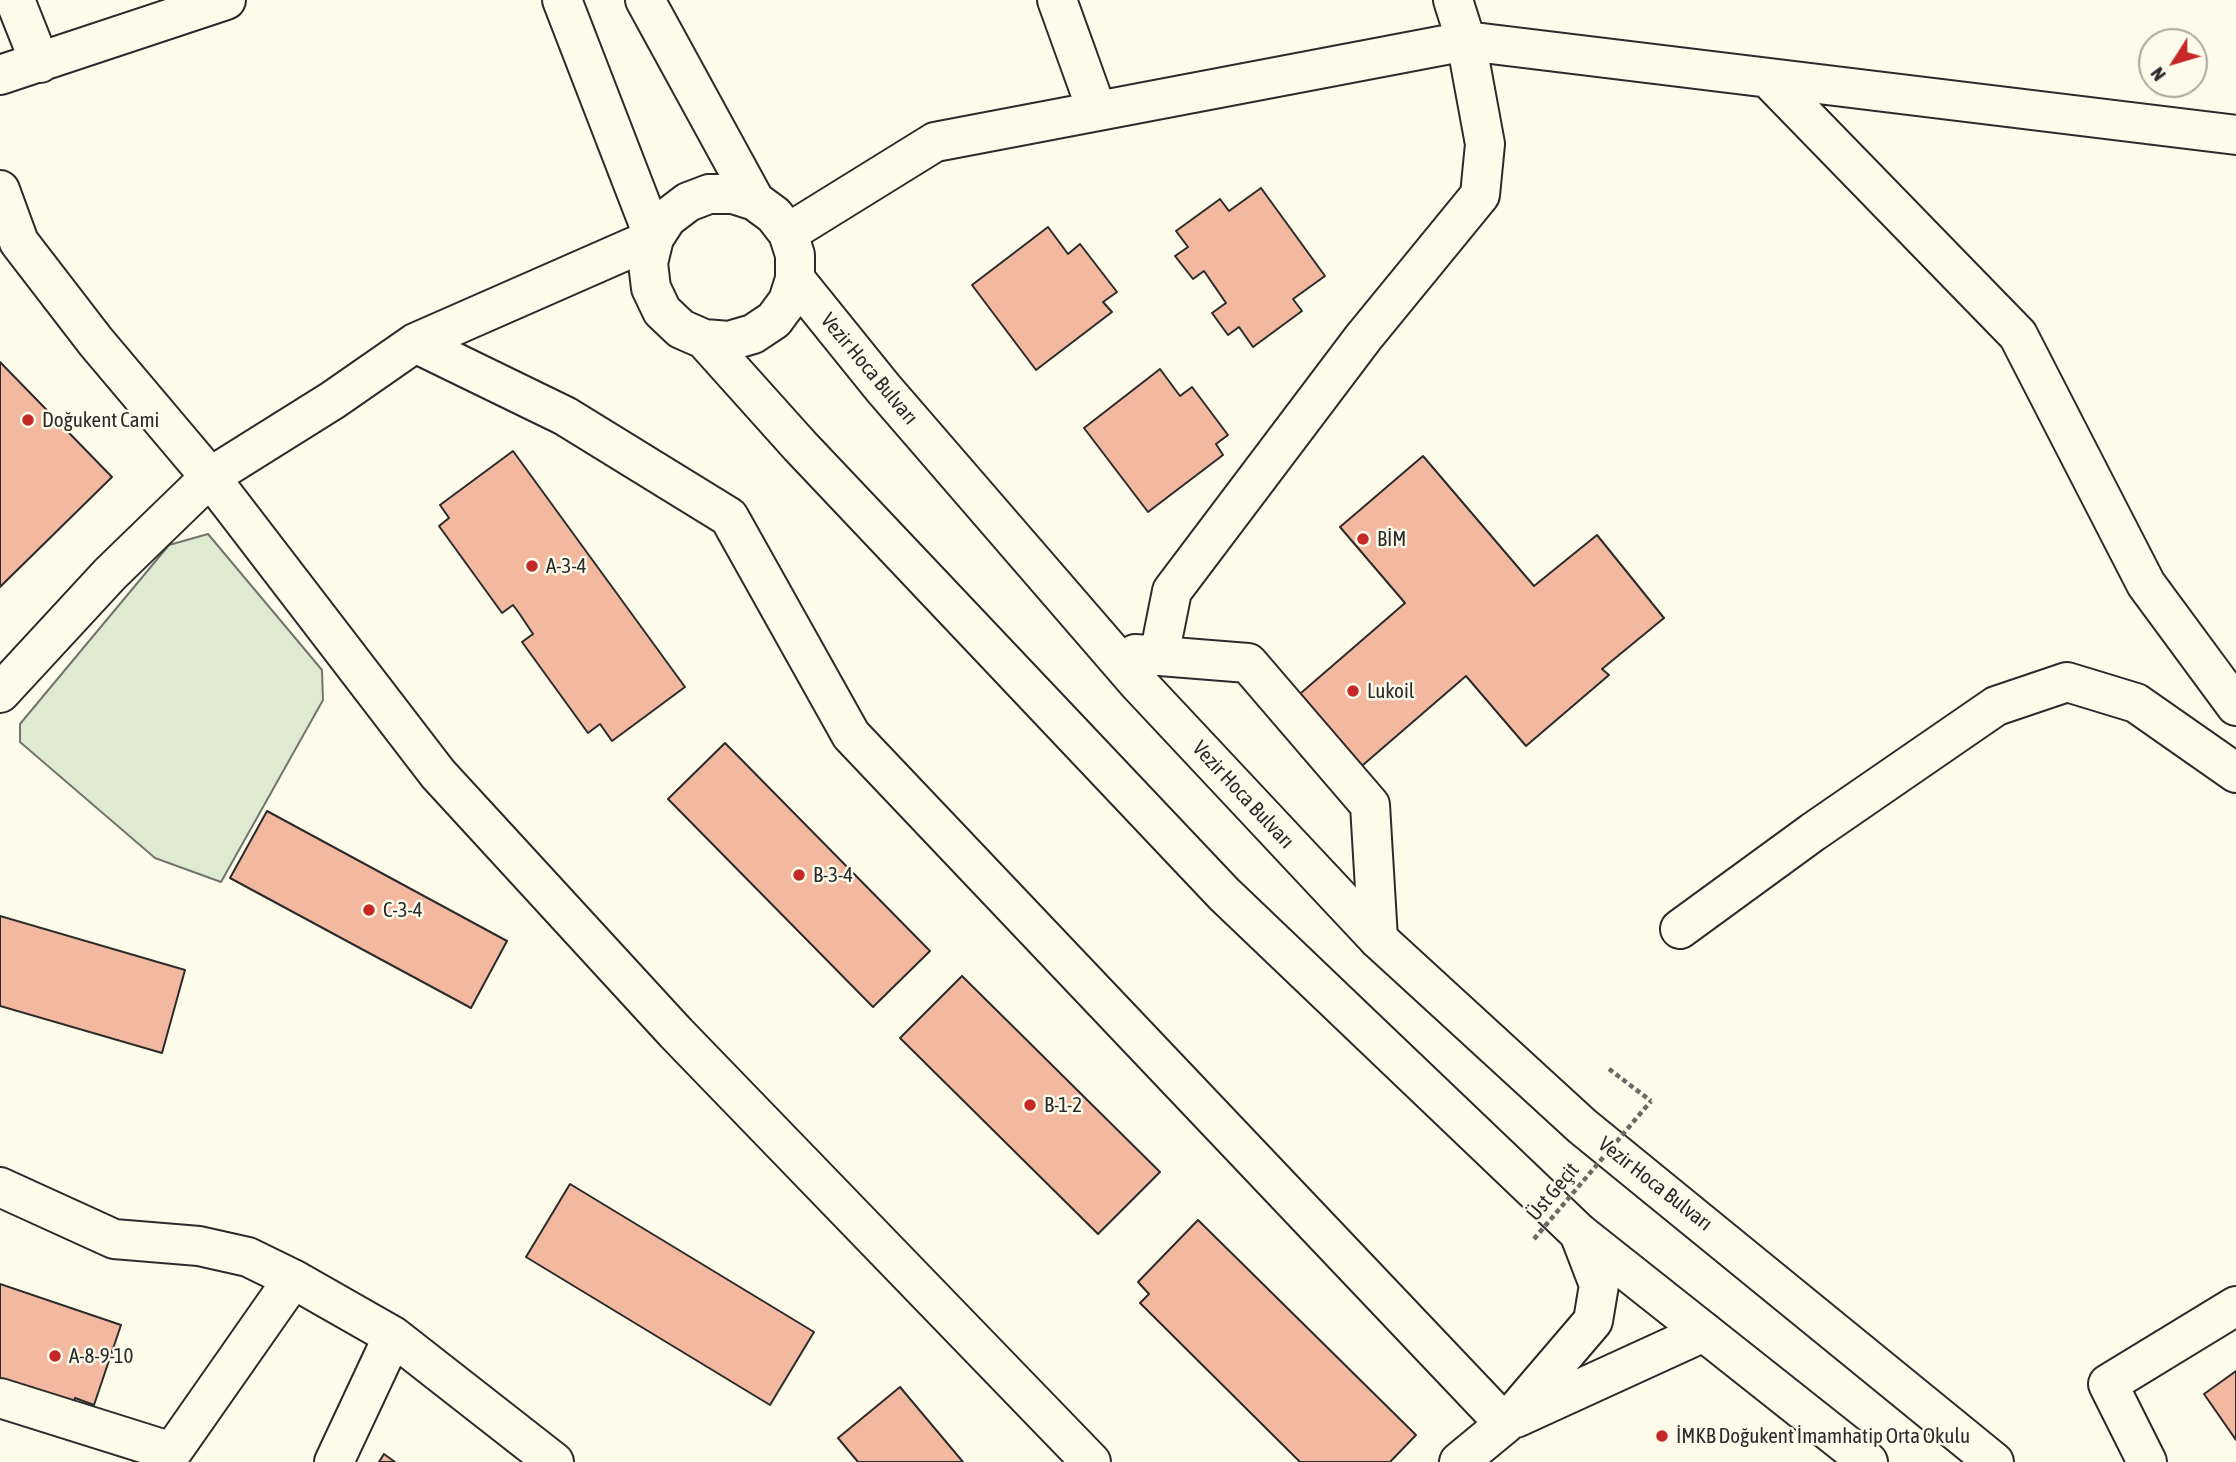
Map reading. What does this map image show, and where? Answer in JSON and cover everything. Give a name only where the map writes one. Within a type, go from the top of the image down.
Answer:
[{"type":"street","points":[[15,0],[40,64]]},
{"type":"street","points":[[0,75],[40,64],[226,0]]},
{"type":"street","points":[[562,0],[654,238]]},
{"type":"street","points":[[645,0],[755,201]]},
{"type":"street","points":[[1057,0],[1097,111]]},
{"type":"street","points":[[1159,656],[1172,591],[1363,338],[1480,195],[1485,144],[1466,41],[1453,0]]},
{"type":"street","points":[[788,233],[935,142],[1466,41],[2236,135]]},
{"type":"street","points":[[1768,78],[2018,335],[2146,584],[2236,706]]},
{"type":"street","points":[[0,190],[19,242],[96,342],[210,477],[438,774],[676,1033],[1091,1462]]},
{"type":"street","points":[[709,194],[733,194],[755,201],[774,215],[788,233],[795,256],[795,279],[788,301],[774,320],[754,334],[729,341],[704,339],[681,329],[663,311],[651,288],[648,263],[654,238],[667,218],[688,202],[709,194]]},
{"type":"street","points":[[0,693],[110,574],[210,477],[333,400],[415,343],[654,238]]},
{"type":"street","name":"Vezir Hoca Bulvarı","points":[[795,279],[883,388],[1139,684],[1378,939],[1582,1126],[1994,1462]]},
{"type":"street","points":[[704,339],[800,446],[1224,894],[1579,1233],[1868,1462]]},
{"type":"street","points":[[415,343],[565,416],[729,517],[851,735],[1505,1423]]},
{"type":"street","points":[[1113,652],[1248,663],[1370,805],[1378,939]]},
{"type":"street","points":[[1680,929],[1813,832],[1996,706],[2067,682],[2136,703],[2236,773]]},
{"type":"street","points":[[0,1186],[114,1239],[199,1246],[236,1254],[293,1279],[393,1336],[554,1462]]},
{"type":"street","points":[[1459,1462],[1505,1423],[1593,1321],[1600,1284],[1579,1233]]},
{"type":"street","points":[[0,1398],[172,1452],[293,1279]]},
{"type":"street","points":[[2147,1462],[2108,1384],[2236,1306]]},
{"type":"street","points":[[1505,1423],[1704,1332]]},
{"type":"street","points":[[334,1462],[393,1336]]},
{"type":"path","name":"Üst Geçit","points":[[1534,1239],[1651,1101],[1609,1069]]},
{"type":"green space","points":[[208,534],[322,670],[323,700],[221,882],[155,858],[20,742],[20,724],[169,545]]},
{"type":"building","points":[[1261,188],[1325,276],[1293,299],[1302,311],[1253,347],[1239,327],[1228,335],[1212,313],[1226,303],[1204,271],[1193,279],[1175,256],[1188,247],[1176,231],[1220,199],[1229,211]]},
{"type":"building","points":[[1048,227],[1068,254],[1080,244],[1117,292],[1103,302],[1112,312],[1036,370],[972,285]]},
{"type":"building","name":"Doğukent Cami","points":[[0,362],[112,477],[0,587]]},
{"type":"building","points":[[1160,369],[1180,396],[1192,387],[1228,435],[1216,444],[1223,455],[1148,512],[1084,428]]},
{"type":"building","name":"A-3-4","points":[[513,451],[685,687],[612,741],[600,724],[588,733],[522,642],[533,634],[519,613],[513,605],[502,613],[439,526],[449,518],[440,505]]},
{"type":"building","points":[[1423,456],[1534,586],[1597,535],[1664,618],[1602,669],[1609,675],[1526,746],[1466,676],[1356,771],[1294,699],[1405,603],[1340,527]]},
{"type":"building","name":"B-3-4","points":[[725,743],[930,951],[873,1007],[668,799]]},
{"type":"building","name":"C-3-4","points":[[267,811],[507,941],[471,1008],[230,878]]},
{"type":"building","points":[[0,916],[185,970],[162,1053],[0,1006]]},
{"type":"building","name":"B-1-2","points":[[962,976],[1160,1172],[1098,1234],[900,1038]]},
{"type":"building","points":[[570,1184],[814,1332],[770,1405],[526,1257]]},
{"type":"building","points":[[1198,1220],[1416,1435],[1390,1462],[1300,1462],[1140,1303],[1149,1294],[1138,1282]]},
{"type":"building","name":"A-8-9-10","points":[[0,1284],[121,1325],[94,1405],[75,1398],[71,1411],[0,1387]]},
{"type":"building","points":[[2236,1371],[2236,1440],[2204,1394]]},
{"type":"building","points":[[900,1387],[963,1462],[858,1462],[838,1438]]},
{"type":"building","points":[[384,1454],[395,1462],[379,1462]]},
{"type":"place","name":"Doğukent Cami","points":[[28,420]]},
{"type":"place","name":"BİM","points":[[1363,539]]},
{"type":"place","name":"A-3-4","points":[[532,566]]},
{"type":"place","name":"Lukoil","points":[[1353,691]]},
{"type":"place","name":"B-3-4","points":[[799,875]]},
{"type":"place","name":"C-3-4","points":[[369,910]]},
{"type":"place","name":"B-1-2","points":[[1030,1105]]},
{"type":"place","name":"A-8-9-10","points":[[55,1356]]},
{"type":"place","name":"İMKB Doğukent İmamhatip Orta Okulu","points":[[1662,1436]]}]
